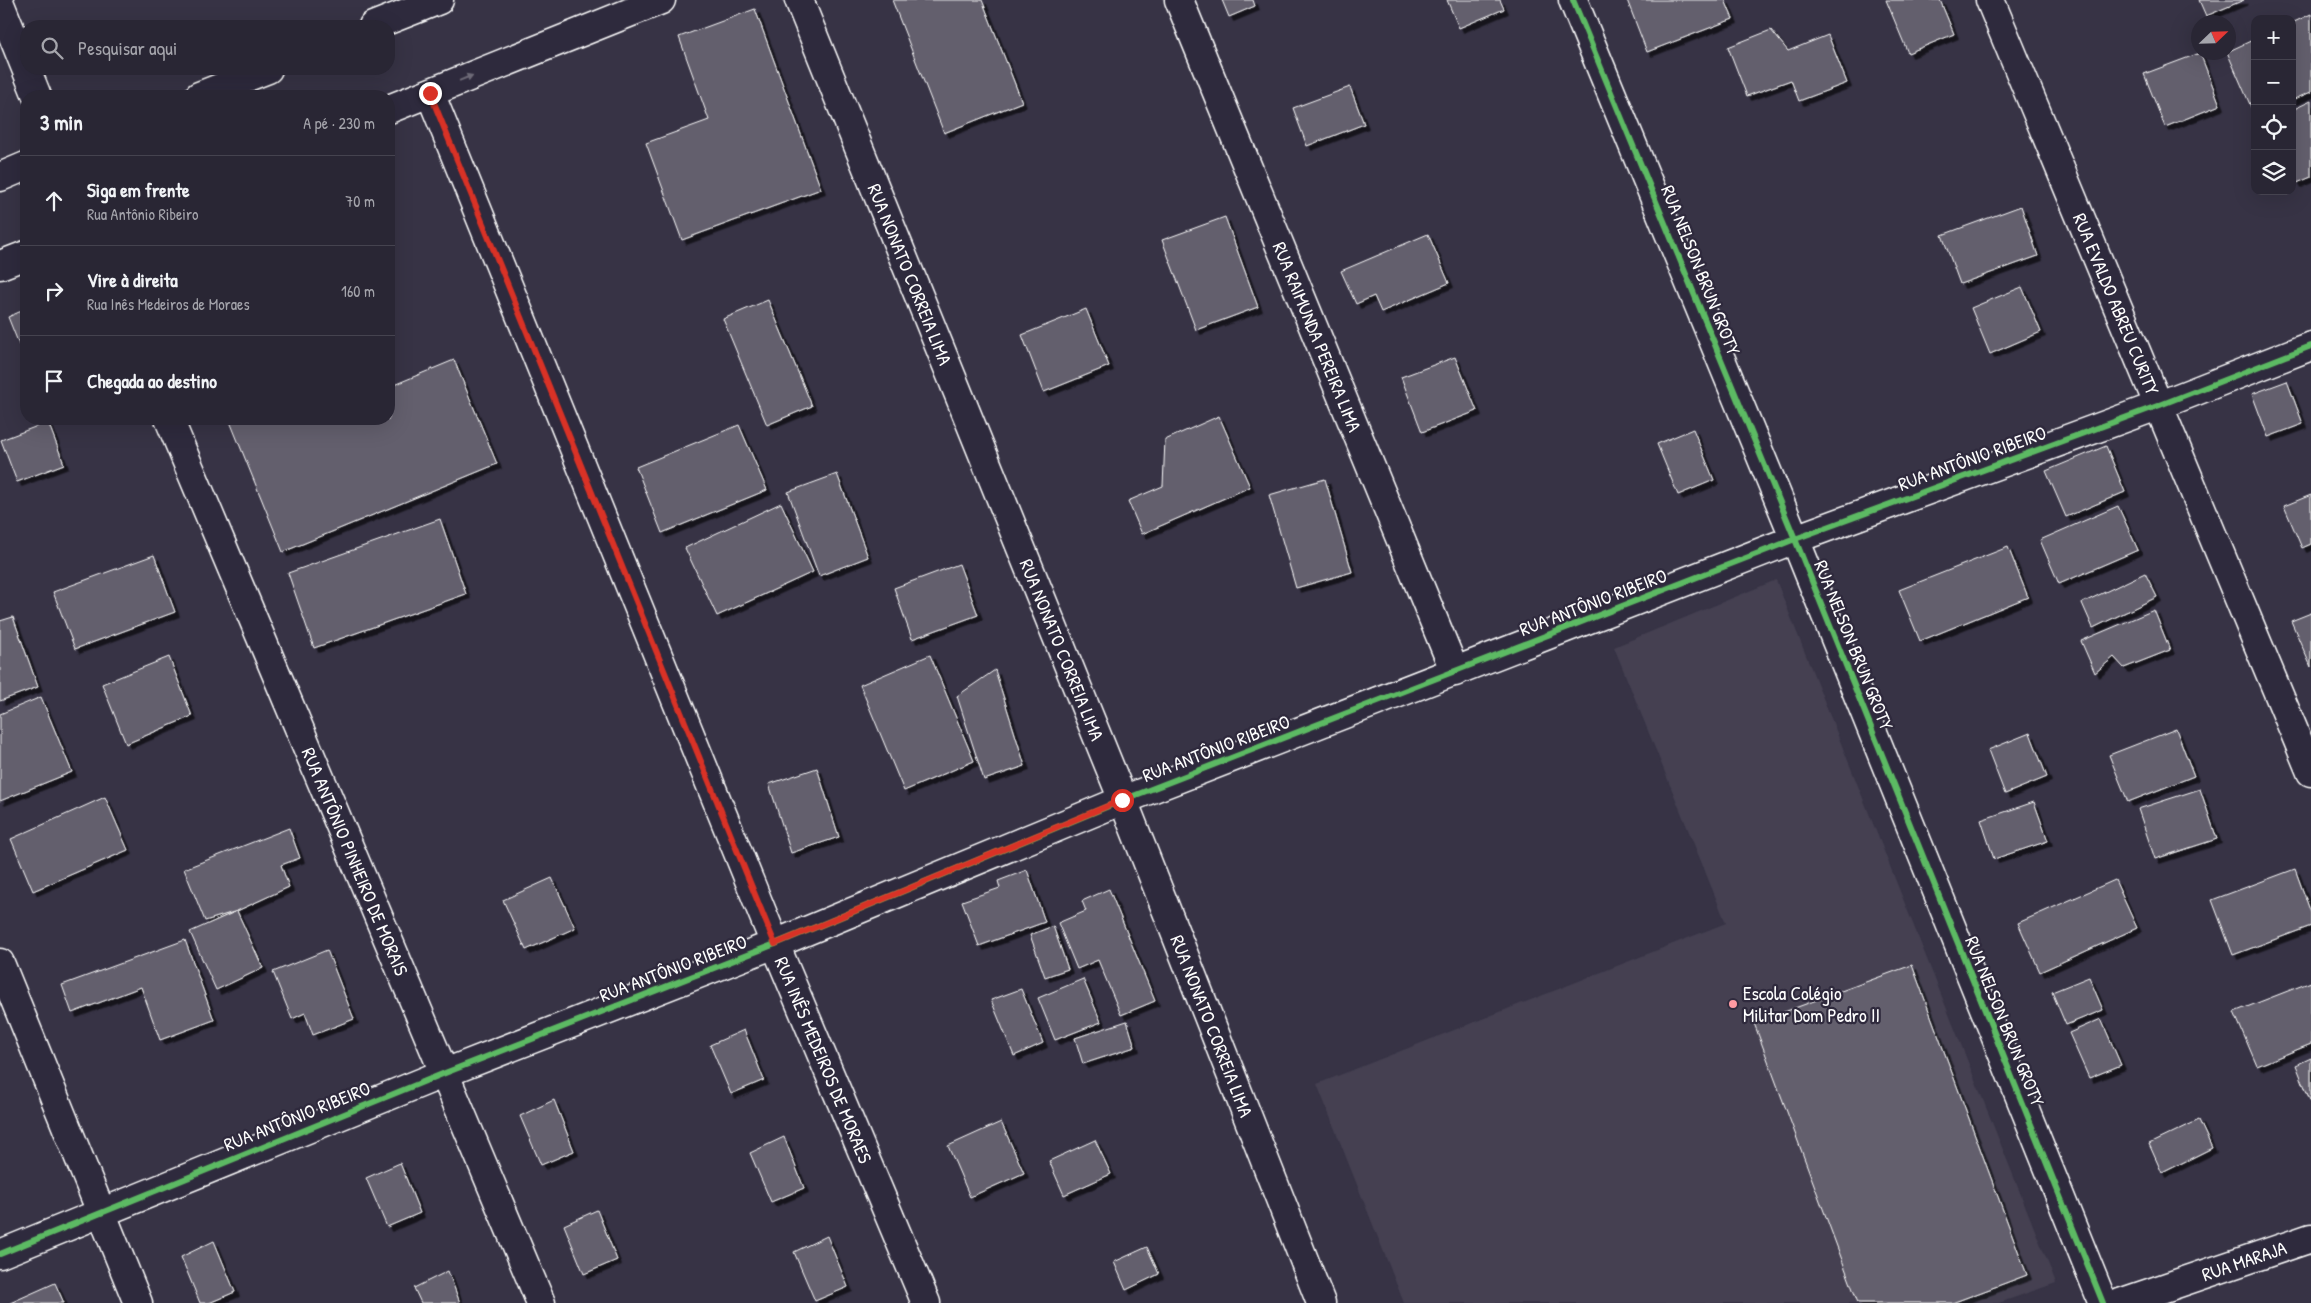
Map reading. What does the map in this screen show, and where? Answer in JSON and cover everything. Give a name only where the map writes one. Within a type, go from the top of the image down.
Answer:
[{"type":"street","points":[[382,20],[398,8],[438,0]]},
{"type":"street","points":[[395,107],[661,0]]},
{"type":"street","name":"RUA NONATO CORREIA LIMA","points":[[799,0],[1122,800],[1321,1303]]},
{"type":"street","name":"RUA RAIMUNDA PEREIRA LIMA","points":[[1179,0],[1455,672]]},
{"type":"street","name":"RUA NELSON BRUN GROTY","points":[[1573,0],[1795,539],[2103,1303]]},
{"type":"street","name":"RUA EVALDO ABREU CURITY","points":[[1990,0],[2311,772]]},
{"type":"street","points":[[0,4],[20,55]]},
{"type":"street","points":[[28,75],[34,90]]},
{"type":"street","points":[[215,90],[253,75]]},
{"type":"street","name":"RUA INÊS MEDEIROS DE MORAES","points":[[430,93],[775,944],[926,1303]]},
{"type":"street","points":[[0,176],[20,168]]},
{"type":"street","points":[[0,265],[20,257]]},
{"type":"street","name":"RUA ANTÔNIO RIBEIRO","points":[[0,1254],[445,1073],[775,944],[1122,800],[1795,539],[2160,405],[2311,346]]},
{"type":"street","name":"RUA ANTÔNIO PINHEIRO DE MORAIS","points":[[172,425],[541,1303]]},
{"type":"street","points":[[0,963],[138,1303]]},
{"type":"street","name":"RUA MARAJA","points":[[2120,1303],[2311,1238]]},
{"type":"shaded area","name":"Escola Colégio Militar Dom Pedro II","points":[[1776,580],[2056,1283],[1999,1303],[1404,1303],[1317,1084],[1726,923],[1614,647]]},
{"type":"building","points":[[892,0],[982,0],[1022,102],[944,133]]},
{"type":"building","points":[[1222,0],[1253,0],[1255,6],[1229,17]]},
{"type":"building","points":[[1447,0],[1500,0],[1504,9],[1459,28]]},
{"type":"building","points":[[1627,0],[1725,0],[1733,19],[1647,52]]},
{"type":"building","points":[[1886,0],[1940,0],[1954,34],[1908,53]]},
{"type":"building","points":[[2199,0],[2244,0],[2208,15],[2206,15]]},
{"type":"building","points":[[755,9],[821,189],[682,240],[646,143],[709,120],[679,37]]},
{"type":"building","points":[[2311,14],[2311,92],[2296,98],[2296,60],[2296,21]]},
{"type":"building","points":[[1771,30],[1788,51],[1828,35],[1847,83],[1799,101],[1791,80],[1747,96],[1728,47]]},
{"type":"building","points":[[2251,41],[2251,107],[2230,60],[2236,60],[2236,48]]},
{"type":"building","points":[[2191,56],[2191,60],[2203,60],[2220,105],[2165,127],[2144,74]]},
{"type":"building","points":[[1350,87],[1364,124],[1307,146],[1293,108]]},
{"type":"building","points":[[2311,101],[2311,177],[2297,183],[2296,181],[2296,108]]},
{"type":"building","points":[[2021,206],[2038,256],[1960,284],[1942,235]]},
{"type":"building","points":[[1225,217],[1258,307],[1196,330],[1162,240]]},
{"type":"building","points":[[1428,234],[1449,283],[1381,312],[1374,296],[1356,304],[1341,271]]},
{"type":"building","points":[[2022,287],[2041,332],[1990,354],[1971,308]]},
{"type":"building","points":[[768,300],[812,406],[767,425],[723,319]]},
{"type":"building","points":[[1086,309],[1109,366],[1044,392],[1022,335]]},
{"type":"building","points":[[20,312],[20,347],[8,317]]},
{"type":"building","points":[[1455,357],[1477,411],[1422,432],[1401,377]]},
{"type":"building","points":[[454,360],[497,464],[283,552],[231,425],[395,425],[395,385]]},
{"type":"building","points":[[2287,381],[2303,424],[2268,437],[2252,394]]},
{"type":"building","points":[[1219,416],[1250,487],[1142,534],[1128,501],[1163,486],[1165,440]]},
{"type":"building","points":[[40,425],[49,425],[64,464],[17,482],[1,440]]},
{"type":"building","points":[[739,425],[767,490],[662,533],[636,467]]},
{"type":"building","points":[[1693,429],[1714,480],[1678,495],[1657,444]]},
{"type":"building","points":[[2106,446],[2125,492],[2066,517],[2046,471]]},
{"type":"building","points":[[837,474],[868,557],[819,576],[788,492]]},
{"type":"building","points":[[1325,479],[1352,572],[1296,588],[1269,495]]},
{"type":"building","points":[[2311,495],[2311,544],[2302,548],[2284,506]]},
{"type":"building","points":[[781,503],[813,572],[717,616],[685,548]]},
{"type":"building","points":[[2118,506],[2138,550],[2059,584],[2040,540]]},
{"type":"building","points":[[440,519],[466,594],[314,648],[288,573]]},
{"type":"building","points":[[2008,547],[2028,597],[1920,641],[1899,590]]},
{"type":"building","points":[[154,555],[175,612],[75,649],[53,592]]},
{"type":"building","points":[[959,564],[978,615],[912,639],[894,588]]},
{"type":"building","points":[[2145,573],[2157,597],[2093,628],[2082,603]]},
{"type":"building","points":[[2154,610],[2170,650],[2124,668],[2114,657],[2095,673],[2081,641]]},
{"type":"building","points":[[2311,613],[2311,667],[2291,621]]},
{"type":"building","points":[[13,617],[38,687],[0,701],[0,621]]},
{"type":"building","points":[[930,655],[974,761],[904,791],[860,685]]},
{"type":"building","points":[[169,657],[192,716],[126,744],[102,684]]},
{"type":"building","points":[[995,670],[1025,766],[984,780],[957,696]]},
{"type":"building","points":[[41,697],[72,772],[0,801],[0,714]]},
{"type":"building","points":[[2176,729],[2194,776],[2128,802],[2109,755]]},
{"type":"building","points":[[2030,733],[2047,777],[2005,794],[1988,750]]},
{"type":"building","points":[[817,768],[839,837],[791,853],[769,784]]},
{"type":"building","points":[[2200,789],[2217,839],[2155,859],[2138,809]]},
{"type":"building","points":[[105,797],[128,850],[33,891],[11,839]]},
{"type":"building","points":[[2034,802],[2048,841],[1994,859],[1981,820]]},
{"type":"building","points":[[289,828],[300,858],[281,865],[289,887],[237,911],[205,921],[184,869]]},
{"type":"building","points":[[2295,869],[2311,913],[2311,926],[2233,955],[2212,900]]},
{"type":"building","points":[[1027,870],[1045,922],[979,946],[962,901],[1000,888],[998,881]]},
{"type":"building","points":[[552,878],[575,928],[526,950],[503,900]]},
{"type":"building","points":[[2115,880],[2137,928],[2040,972],[2018,923]]},
{"type":"building","points":[[1109,889],[1155,1001],[1121,1015],[1098,960],[1077,969],[1058,923],[1086,911],[1082,901]]},
{"type":"building","points":[[237,911],[263,968],[216,990],[190,932]]},
{"type":"building","points":[[1053,926],[1068,969],[1045,977],[1030,935]]},
{"type":"building","points":[[185,940],[214,1020],[160,1040],[141,987],[72,1013],[62,985]]},
{"type":"building","points":[[327,950],[354,1019],[313,1035],[305,1013],[292,1019],[273,972]]},
{"type":"building","points":[[1912,965],[2027,1275],[1952,1303],[1858,1303],[1754,1023]]},
{"type":"building","points":[[2089,977],[2103,1010],[2066,1025],[2052,992]]},
{"type":"building","points":[[1083,979],[1101,1022],[1055,1040],[1038,998]]},
{"type":"building","points":[[2311,982],[2311,1044],[2257,1066],[2234,1012]]},
{"type":"building","points":[[1021,989],[1043,1043],[1014,1056],[991,1000]]},
{"type":"building","points":[[2101,1019],[2121,1065],[2089,1078],[2069,1033]]},
{"type":"building","points":[[1127,1021],[1135,1047],[1083,1064],[1075,1038]]},
{"type":"building","points":[[744,1030],[764,1080],[731,1094],[710,1045]]},
{"type":"building","points":[[2311,1058],[2311,1103],[2296,1065]]},
{"type":"building","points":[[554,1100],[574,1151],[541,1165],[520,1116]]},
{"type":"building","points":[[2199,1120],[2212,1148],[2162,1173],[2149,1144]]},
{"type":"building","points":[[1001,1122],[1024,1173],[970,1197],[948,1146]]},
{"type":"building","points":[[784,1137],[804,1188],[771,1202],[750,1153]]},
{"type":"building","points":[[1095,1140],[1111,1174],[1064,1195],[1049,1161]]},
{"type":"building","points":[[400,1163],[420,1213],[387,1227],[366,1178]]},
{"type":"building","points":[[597,1210],[617,1260],[584,1274],[564,1225]]},
{"type":"building","points":[[827,1236],[848,1287],[815,1301],[794,1252]]},
{"type":"building","points":[[214,1241],[235,1292],[209,1303],[200,1303],[181,1257]]},
{"type":"building","points":[[1147,1247],[1159,1274],[1126,1290],[1114,1262]]},
{"type":"building","points":[[448,1271],[460,1303],[421,1303],[414,1288]]},
{"type":"building","points":[[55,1283],[64,1303],[10,1303]]},
{"type":"cycle path","points":[[1573,0],[1795,539],[2103,1303]]},
{"type":"cycle path","points":[[0,1254],[445,1073],[775,944],[1123,800],[1795,539],[2160,405],[2311,346]]},
{"type":"place","name":"Escola Colégio Militar Dom Pedro II","points":[[1733,1004]]},
{"type":"route","points":[[430,93],[775,944],[1122,800]]}]
